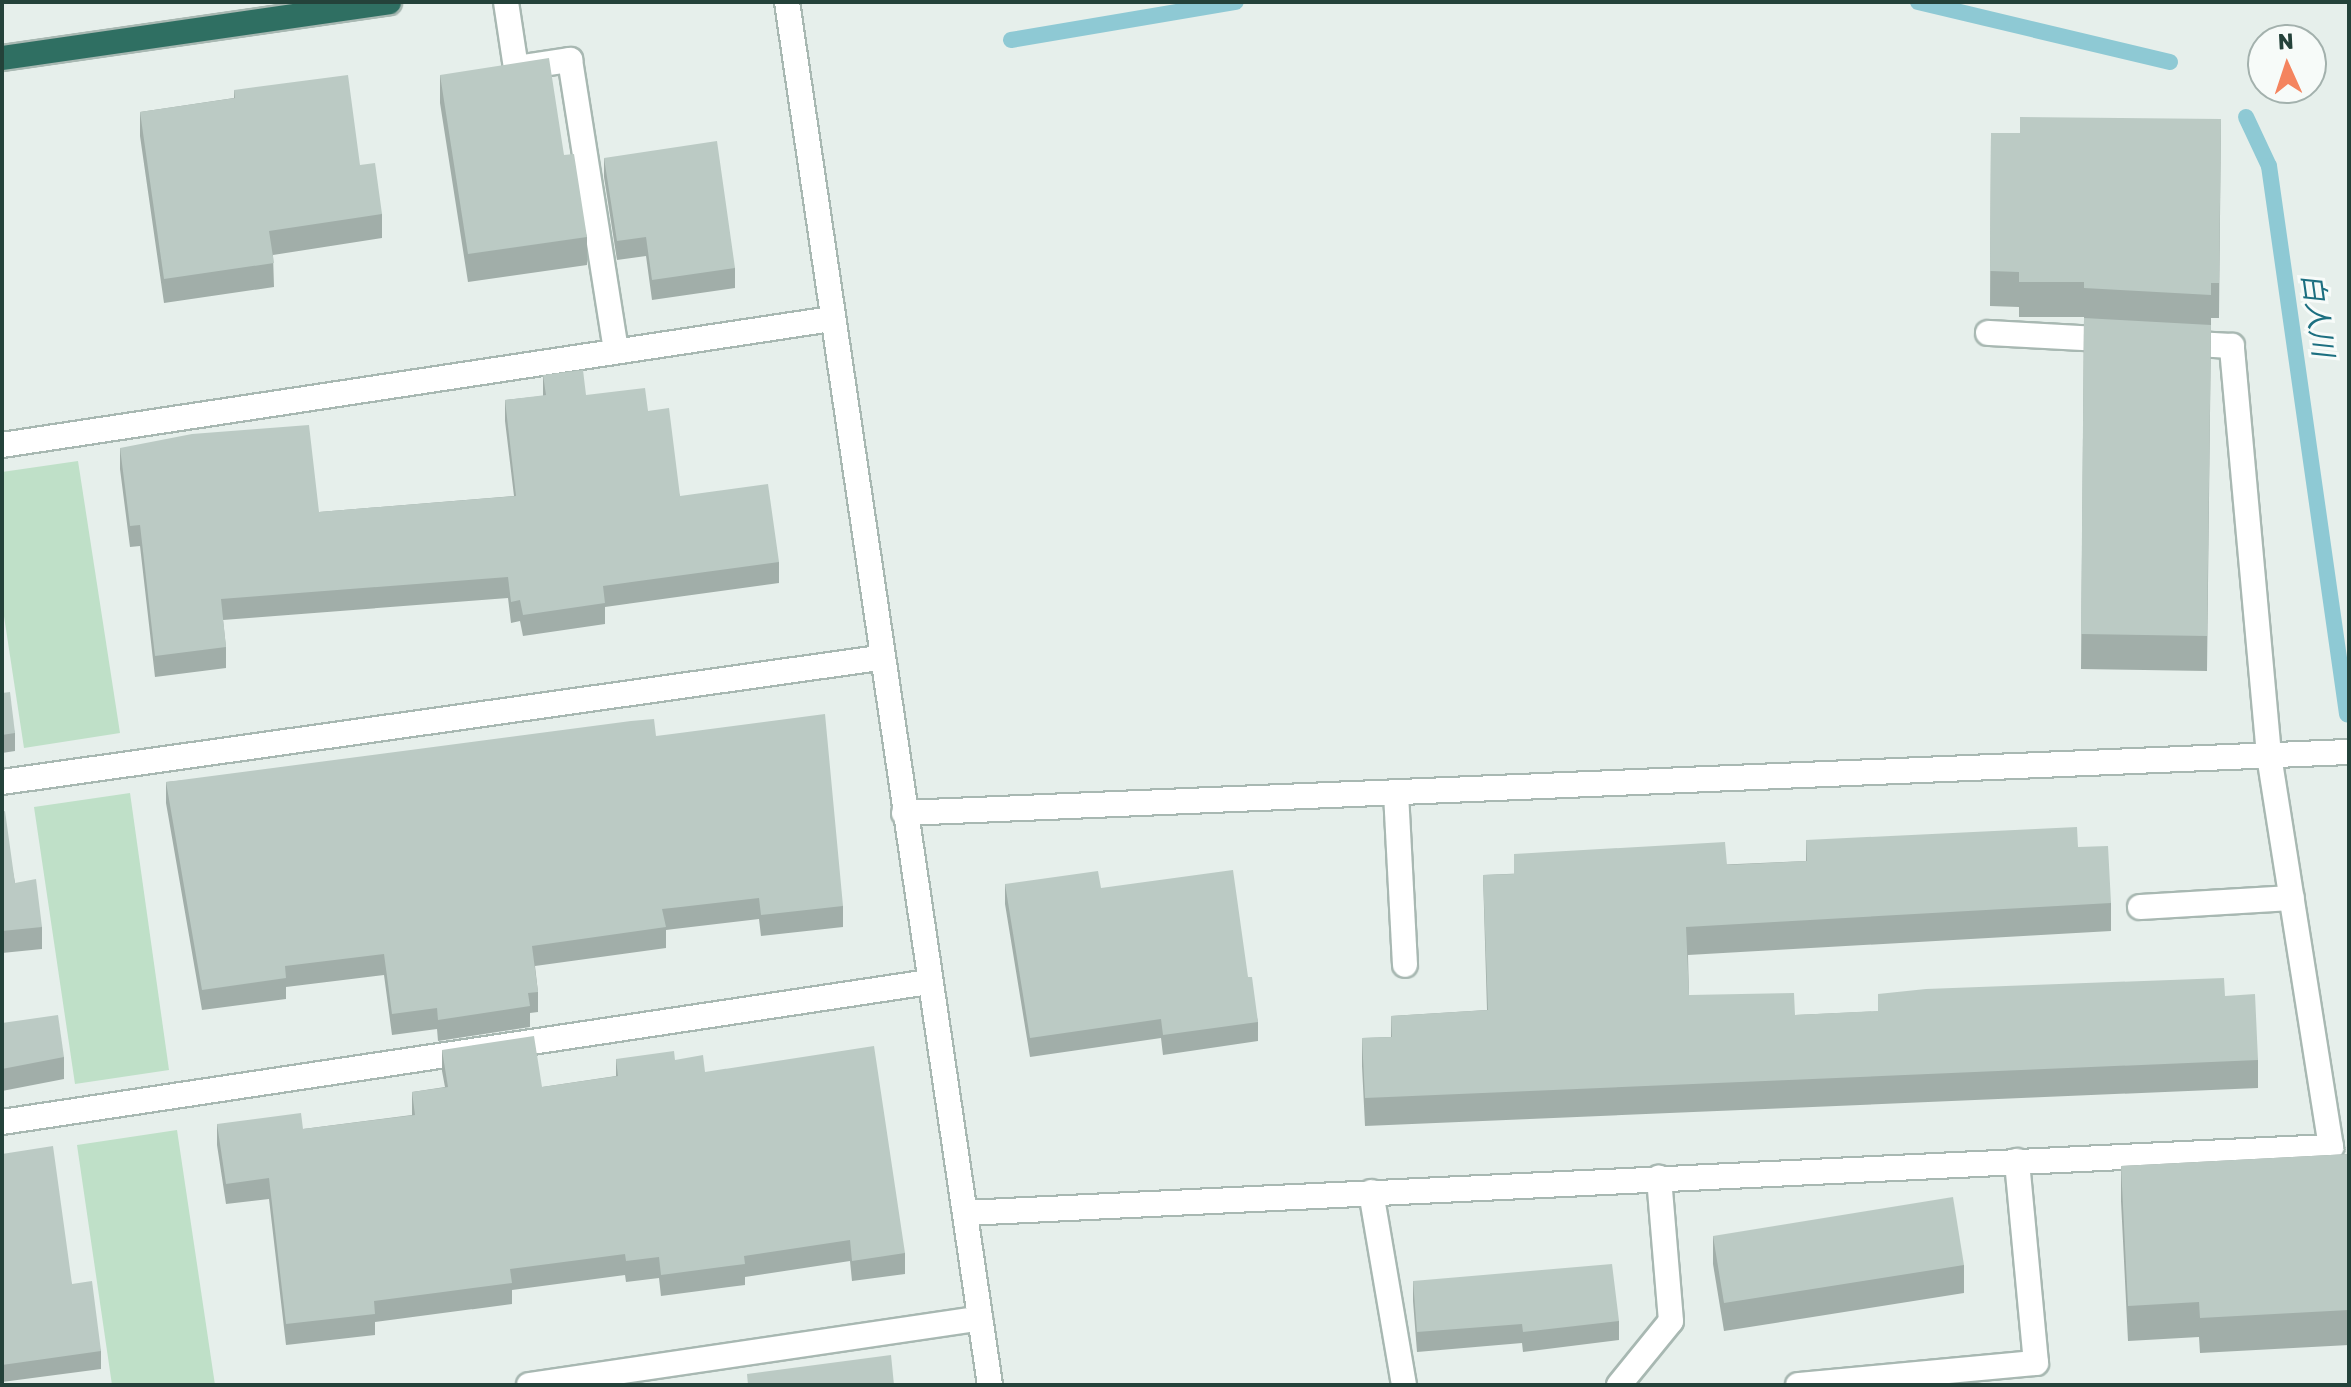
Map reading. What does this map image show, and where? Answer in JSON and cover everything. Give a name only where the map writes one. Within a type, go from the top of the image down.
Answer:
[{"type":"highway","points":[[2,58],[389,2]]},
{"type":"street","points":[[506,2],[516,68],[570,60],[616,351]]},
{"type":"street","points":[[787,2],[879,658],[990,1385]]},
{"type":"street","points":[[2,445],[831,319]]},
{"type":"street","points":[[965,1213],[1659,1177],[2331,1147],[2269,755],[2232,346],[1988,333]]},
{"type":"street","points":[[2,782],[879,658]]},
{"type":"street","points":[[904,813],[2349,752]]},
{"type":"street","points":[[1396,793],[1405,965]]},
{"type":"street","points":[[2140,907],[2292,898]]},
{"type":"street","points":[[2,1122],[929,982]]},
{"type":"street","points":[[1798,1385],[2036,1363],[2017,1161]]},
{"type":"street","points":[[1619,1385],[1671,1321],[1659,1177]]},
{"type":"street","points":[[1371,1192],[1404,1385]]},
{"type":"street","points":[[529,1385],[980,1318]]},
{"type":"green space","points":[[78,461],[120,733],[24,748],[2,603],[2,472]]},
{"type":"green space","points":[[130,793],[169,1070],[75,1084],[34,807]]},
{"type":"green space","points":[[177,1130],[215,1385],[112,1385],[77,1145]]},
{"type":"building","points":[[549,58],[564,155],[574,154],[587,237],[468,254],[440,75]]},
{"type":"building","points":[[348,75],[360,165],[375,163],[382,214],[269,231],[274,263],[164,279],[140,112],[235,98],[234,90]]},
{"type":"building","points":[[2020,117],[2221,119],[2219,283],[2211,283],[2211,295],[2084,288],[2084,282],[2019,282],[2019,272],[1990,271],[1991,133],[2020,133]]},
{"type":"building","points":[[717,141],[735,268],[652,280],[646,237],[617,241],[604,158]]},
{"type":"building","points":[[2084,318],[2211,325],[2207,636],[2081,634]]},
{"type":"building","points":[[583,370],[586,395],[645,388],[648,411],[669,408],[680,496],[768,484],[779,562],[603,586],[605,603],[523,615],[520,600],[511,602],[508,577],[221,599],[226,647],[155,656],[140,525],[130,526],[120,448],[192,434],[309,425],[319,512],[516,496],[505,400],[546,395],[543,375]]},
{"type":"building","points":[[10,692],[15,733],[2,735],[2,693]]},
{"type":"building","points":[[825,714],[843,906],[761,915],[759,898],[662,909],[666,927],[532,946],[538,992],[528,993],[530,1006],[438,1020],[437,1008],[392,1014],[384,954],[285,966],[286,978],[202,990],[166,782],[631,721],[654,719],[656,736]]},
{"type":"building","points":[[5,811],[15,883],[36,879],[42,927],[2,931],[2,812]]},
{"type":"building","points":[[2077,827],[2078,847],[2108,846],[2111,903],[1686,927],[1689,995],[1794,993],[1795,1015],[1878,1011],[1878,994],[1926,989],[2224,978],[2225,996],[2255,994],[2258,1060],[1365,1098],[1362,1038],[1392,1037],[1391,1016],[1488,1010],[1483,875],[1514,874],[1514,854],[1725,842],[1727,865],[1807,861],[1806,840]]},
{"type":"building","points":[[1233,870],[1248,977],[1252,977],[1258,1022],[1163,1035],[1161,1019],[1030,1038],[1005,884],[1098,871],[1101,888]]},
{"type":"building","points":[[58,1015],[64,1057],[2,1069],[2,1023]]},
{"type":"building","points":[[534,1036],[542,1087],[618,1076],[616,1059],[674,1051],[675,1060],[703,1055],[705,1072],[874,1046],[905,1253],[852,1261],[850,1240],[744,1256],[745,1264],[661,1275],[659,1257],[626,1261],[625,1254],[510,1269],[512,1283],[374,1301],[375,1314],[286,1324],[269,1178],[226,1184],[217,1124],[301,1113],[303,1129],[415,1115],[412,1092],[448,1087],[442,1050]]},
{"type":"building","points":[[53,1146],[72,1284],[92,1281],[101,1351],[2,1365],[2,1154]]},
{"type":"building","points":[[2349,1154],[2349,1310],[2200,1318],[2199,1302],[2128,1306],[2121,1166]]},
{"type":"building","points":[[1953,1197],[1964,1265],[1724,1303],[1713,1236]]},
{"type":"building","points":[[1612,1264],[1619,1321],[1523,1332],[1522,1324],[1417,1332],[1413,1281]]},
{"type":"building","points":[[891,1355],[894,1385],[748,1385],[747,1374]]},
{"type":"waterway","name":"白人川","points":[[1011,40],[1236,2]]},
{"type":"waterway","name":"白人川","points":[[1918,2],[2170,62]]},
{"type":"waterway","name":"白人川","points":[[2246,117],[2269,166],[2347,714]]}]
